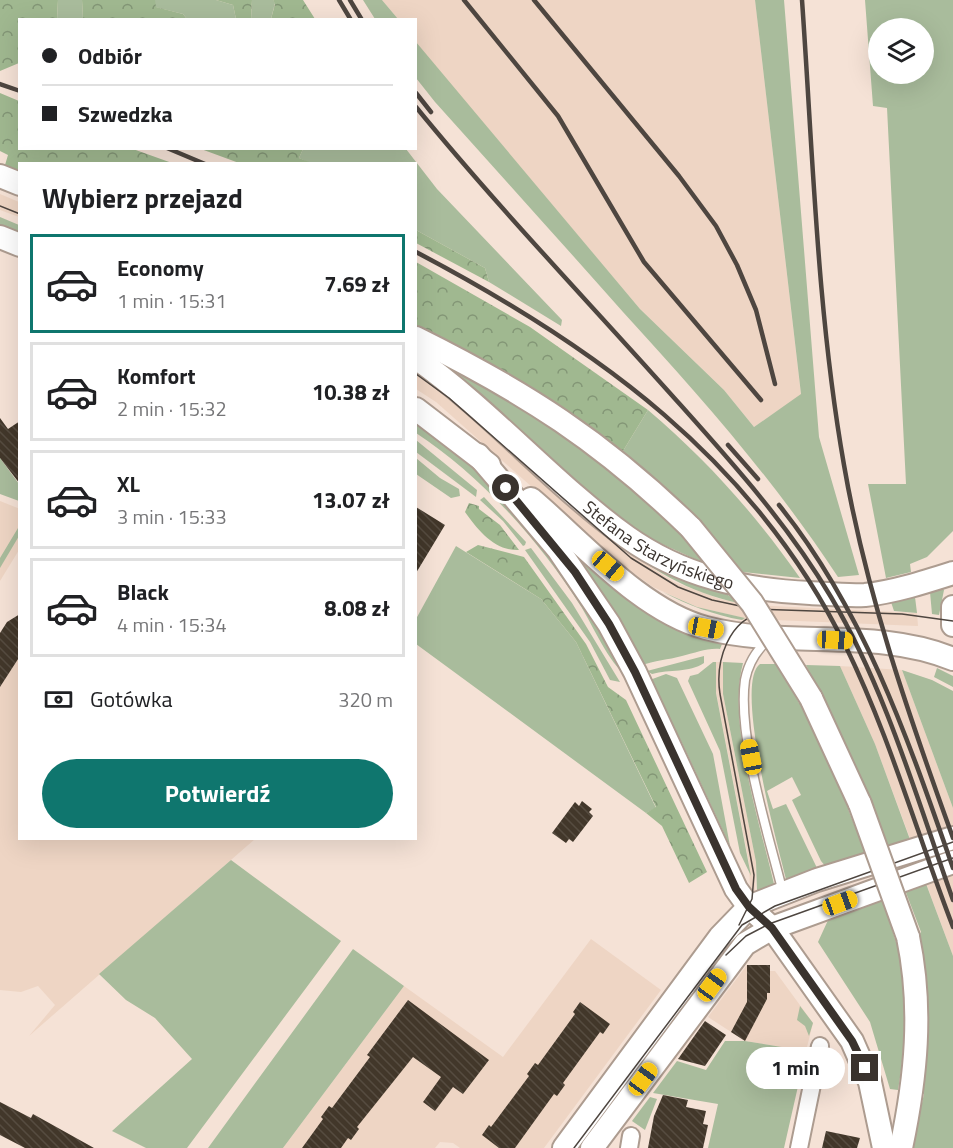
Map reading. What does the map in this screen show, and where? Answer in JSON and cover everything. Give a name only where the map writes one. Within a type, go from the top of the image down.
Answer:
[{"type":"main road","points":[[0,176],[18,183]]},
{"type":"main road","points":[[0,237],[18,244]]},
{"type":"main road","points":[[417,339],[501,381],[611,455],[691,528],[752,603],[812,698],[860,804],[908,937],[916,988],[917,1042],[914,1086],[901,1148]]},
{"type":"main road","name":"Stefana Starzyńskiego","points":[[417,359],[461,393],[617,529],[653,554],[680,567],[716,580],[759,590],[846,595],[867,595],[953,573]]},
{"type":"main road","name":"Stefana Starzyńskiego","points":[[417,410],[478,455],[630,585],[668,611],[706,628],[772,637],[899,644],[931,650],[953,659]]},
{"type":"main road","points":[[478,455],[558,549],[609,624],[635,672],[736,889],[749,907],[772,928],[859,1054],[873,1091],[884,1148]]},
{"type":"main road","points":[[953,606],[953,625]]},
{"type":"main road","points":[[564,1148],[720,937],[749,907],[825,878],[953,838]]},
{"type":"main road","points":[[592,1148],[738,951],[753,938],[772,928],[953,862]]},
{"type":"street","points":[[799,1148],[820,1046]]},
{"type":"lane","points":[[772,637],[753,658],[745,681],[745,695],[749,744],[783,894]]},
{"type":"shaded area","points":[[382,0],[755,0],[801,395],[754,427],[724,390],[640,309],[430,60],[417,43],[417,18],[397,18]]},
{"type":"shaded area","points":[[0,194],[18,202],[18,217],[0,210]]},
{"type":"shaded area","points":[[417,371],[637,558],[674,582],[720,599],[750,605],[917,613],[918,626],[753,619],[750,622],[742,620],[744,618],[697,607],[653,587],[612,558],[436,402],[417,390]]},
{"type":"shaded area","points":[[0,501],[18,508],[18,552],[0,581]]},
{"type":"shaded area","points":[[18,657],[18,840],[254,840],[29,1036],[55,1005],[38,986],[21,992],[0,990],[0,674]]},
{"type":"shaded area","points":[[716,662],[723,662],[723,694],[756,862],[755,894],[750,890],[749,863],[716,692]]},
{"type":"shaded area","points":[[840,666],[902,670],[953,808],[953,826],[911,841],[875,744]]},
{"type":"shaded area","points":[[953,874],[953,956],[926,883]]},
{"type":"shaded area","points":[[591,939],[661,990],[544,1148],[460,1148],[453,1143],[440,1142],[435,1148],[283,1148],[404,986],[503,1057]]},
{"type":"shaded area","points":[[747,965],[770,965],[770,971],[775,971],[813,1023],[806,1051],[745,1041],[708,1017]]},
{"type":"green space","points":[[0,0],[58,0],[57,18],[18,18],[18,63],[0,71]]},
{"type":"green space","points":[[58,0],[82,0],[83,18],[57,18]]},
{"type":"green space","points":[[82,0],[155,0],[156,7],[183,14],[186,18],[83,18]]},
{"type":"green space","points":[[155,0],[216,0],[233,5],[236,18],[186,18],[183,14],[155,7]]},
{"type":"green space","points":[[216,0],[252,0],[251,18],[236,18],[233,5]]},
{"type":"green space","points":[[252,0],[273,0],[275,3],[271,18],[251,18]]},
{"type":"green space","points":[[273,0],[303,0],[314,18],[271,18],[275,4]]},
{"type":"green space","points":[[363,0],[382,0],[397,18],[374,18]]},
{"type":"green space","points":[[755,0],[784,0],[819,437],[859,575],[838,577],[763,473],[708,407],[435,102],[417,79],[417,43],[640,309],[724,390],[754,427],[801,394]]},
{"type":"green space","points":[[865,0],[953,0],[953,531],[927,557],[910,564],[911,572],[886,578],[868,484],[906,484],[887,108],[873,106],[871,84],[934,84],[934,18],[868,18],[868,40]]},
{"type":"green space","points":[[0,93],[18,101],[18,150],[136,150],[169,162],[18,162],[18,171],[5,165],[8,155],[0,151]]},
{"type":"green space","points":[[204,150],[303,150],[299,158],[309,162],[236,162]]},
{"type":"green space","points":[[303,150],[407,150],[416,162],[308,162],[299,158]]},
{"type":"green space","points":[[417,163],[437,189],[562,320],[561,326],[489,282],[485,268],[417,231]]},
{"type":"green space","points":[[0,217],[18,225],[18,233],[0,225]]},
{"type":"green space","points":[[417,231],[485,268],[489,282],[417,244]]},
{"type":"green space","points":[[417,263],[530,327],[648,410],[623,451],[561,406],[522,382],[417,331]]},
{"type":"green space","points":[[442,363],[518,403],[615,472],[684,535],[683,538],[706,564],[653,540],[613,513]]},
{"type":"green space","points":[[648,410],[730,489],[800,578],[743,572],[701,522],[697,522],[662,485],[623,451]]},
{"type":"green space","points":[[417,425],[481,474],[562,563],[625,673],[614,663],[564,580],[527,533],[485,489],[440,450],[417,434]]},
{"type":"green space","points":[[417,441],[477,490],[476,497],[417,453]]},
{"type":"green space","points":[[0,458],[18,483],[18,501],[0,494]]},
{"type":"green space","points":[[417,459],[440,478],[459,489],[460,496],[451,498],[417,475]]},
{"type":"green space","points":[[484,497],[526,542],[525,545],[523,546],[503,521],[480,500]]},
{"type":"green space","points":[[469,503],[479,506],[479,509],[500,525],[519,550],[494,543],[475,526],[465,512]]},
{"type":"green space","points":[[18,528],[18,538],[0,568],[0,558]]},
{"type":"green space","points":[[553,530],[705,639],[722,644],[720,649],[706,650],[640,666]]},
{"type":"green space","points":[[610,536],[670,574],[692,584],[729,595],[738,603],[702,593],[670,578],[639,559]]},
{"type":"green space","points":[[478,545],[524,557],[586,644],[608,687],[626,700],[707,872],[689,883],[662,826],[646,813],[656,807],[576,642],[541,599],[466,552]]},
{"type":"green space","points":[[456,546],[541,599],[576,642],[656,808],[646,813],[417,645],[417,617]]},
{"type":"green space","points":[[531,548],[572,603],[620,682],[610,680],[590,642],[525,550]]},
{"type":"green space","points":[[942,588],[944,590],[939,615],[932,614],[930,592]]},
{"type":"green space","points":[[663,592],[697,607],[745,618],[742,620],[711,612],[691,605]]},
{"type":"green space","points":[[915,597],[917,613],[894,611],[891,602]]},
{"type":"green space","points":[[704,656],[704,663],[686,670],[652,674],[647,671]]},
{"type":"green space","points":[[716,662],[716,693],[751,876],[740,853],[720,751],[688,681],[690,676],[698,674]]},
{"type":"green space","points":[[723,662],[743,663],[739,687],[742,743],[774,884],[760,892],[757,891],[756,862],[723,694]]},
{"type":"green space","points":[[760,664],[778,664],[799,703],[802,703],[851,808],[848,809],[867,857],[827,868],[821,861],[792,800],[801,795],[792,777],[767,791],[773,809],[786,804],[817,868],[787,883],[760,768],[755,733],[752,702],[753,678]]},
{"type":"green space","points":[[806,665],[840,666],[875,744],[912,845],[890,851],[871,801]]},
{"type":"green space","points":[[937,668],[953,676],[953,687],[934,677]]},
{"type":"green space","points":[[902,670],[932,680],[953,691],[953,808]]},
{"type":"green space","points":[[666,674],[677,678],[713,754],[730,846],[682,743],[647,681]]},
{"type":"green space","points":[[231,860],[341,941],[187,1148],[146,1148],[112,1131],[192,1059],[155,1018],[126,1000],[99,974]]},
{"type":"green space","points":[[925,881],[953,956],[953,1148],[912,1148],[924,1094],[920,1093],[926,1053],[928,1014],[925,975],[918,936],[921,932],[905,890]]},
{"type":"green space","points":[[882,898],[896,942],[899,943],[903,980],[904,1035],[898,1090],[890,1089],[870,1022],[818,942],[829,918]]},
{"type":"green space","points":[[353,949],[404,986],[283,1148],[208,1148]]},
{"type":"green space","points":[[800,1006],[813,1023],[809,1036],[805,1026],[797,1020]]},
{"type":"green space","points":[[725,1041],[745,1041],[806,1051],[784,1148],[708,1148],[718,1104],[653,1093],[677,1061],[706,1070]]},
{"type":"green space","points":[[650,1097],[657,1099],[645,1130],[632,1121]]},
{"type":"building","points":[[0,418],[8,429],[18,422],[18,481],[0,458]]},
{"type":"building","points":[[417,508],[445,525],[417,571]]},
{"type":"building","points":[[18,615],[18,659],[0,687],[0,633],[7,622]]},
{"type":"building","points":[[582,801],[592,809],[589,812],[593,816],[573,842],[569,839],[566,843],[552,833],[575,802],[579,806]]},
{"type":"building","points":[[747,965],[770,965],[770,993],[767,993],[767,999],[745,1041],[731,1032],[747,1002]]},
{"type":"building","points":[[408,1000],[489,1060],[463,1094],[453,1087],[435,1111],[423,1102],[441,1077],[413,1057],[357,1127],[359,1129],[351,1140],[348,1138],[341,1148],[302,1148],[323,1119],[321,1117],[329,1106],[332,1108],[370,1057],[367,1055]]},
{"type":"building","points":[[580,1002],[610,1024],[603,1034],[600,1032],[563,1083],[565,1085],[557,1096],[554,1094],[515,1148],[499,1148],[482,1135],[489,1125],[491,1127],[529,1076],[527,1074],[535,1063],[538,1065],[575,1014],[573,1012]]},
{"type":"building","points":[[705,1021],[726,1035],[705,1066],[678,1059]]},
{"type":"building","points":[[663,1095],[688,1100],[686,1107],[706,1111],[703,1124],[708,1125],[703,1148],[648,1148],[654,1116]]},
{"type":"building","points":[[0,1102],[31,1118],[33,1114],[94,1148],[25,1148],[0,1135]]},
{"type":"building","points":[[826,1131],[860,1138],[857,1148],[822,1148]]},
{"type":"tram line","points":[[0,206],[18,213]]},
{"type":"tram line","points":[[417,375],[449,398],[631,558],[678,587],[712,600],[754,609],[902,614],[953,621]]},
{"type":"tram line","points":[[739,925],[752,899],[754,875],[720,694],[720,669],[722,656],[733,632],[752,616],[765,612]]},
{"type":"tram line","points":[[574,1148],[742,925],[775,906],[953,842]]},
{"type":"tram line","points":[[726,955],[746,936],[769,924],[953,858]]},
{"type":"railway","points":[[339,0],[350,18]]},
{"type":"railway","points":[[350,0],[361,18]]},
{"type":"railway","points":[[464,0],[558,116],[644,262],[761,400]]},
{"type":"railway","points":[[534,0],[679,176],[716,226],[737,265],[756,310],[775,384]]},
{"type":"railway","points":[[802,0],[822,292],[844,465],[864,560],[890,654],[953,838]]},
{"type":"railway","points":[[0,84],[18,90]]},
{"type":"railway","points":[[417,94],[431,112]]},
{"type":"railway","points":[[417,108],[509,215],[734,465],[795,542],[831,597],[868,669],[913,784],[953,900]]},
{"type":"railway","points":[[172,150],[200,162]]},
{"type":"railway","points":[[417,253],[546,327],[607,369],[664,415],[717,465],[766,520],[809,580],[862,681],[890,751],[953,927]]},
{"type":"railway","points":[[728,445],[758,479]]},
{"type":"railway","points":[[779,505],[809,546],[860,633],[901,725],[953,868]]},
{"type":"route","points":[[506,488],[575,572],[609,624],[635,672],[736,889],[749,907],[772,928],[852,1041],[865,1068]]}]
